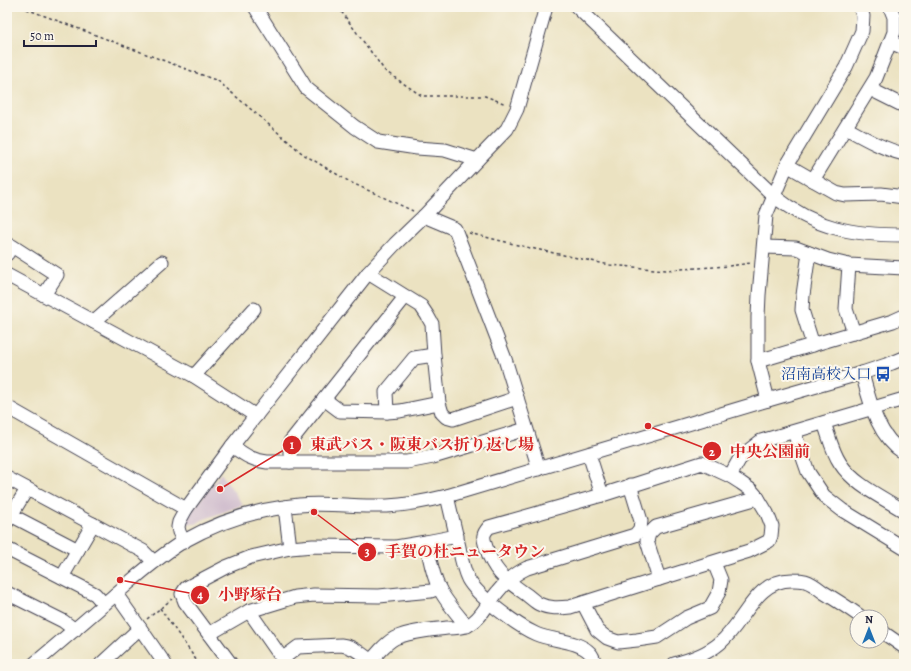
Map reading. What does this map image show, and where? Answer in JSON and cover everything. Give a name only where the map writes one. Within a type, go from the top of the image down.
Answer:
[{"type":"street","points":[[255,7],[306,88],[355,127],[378,142],[417,148],[446,150],[477,160]]},
{"type":"street","points":[[184,542],[179,532],[179,522],[186,509],[232,446],[368,273],[507,129],[517,109],[546,7]]},
{"type":"street","points":[[577,7],[787,207],[833,228],[855,233],[904,235]]},
{"type":"street","points":[[768,400],[758,362],[758,317],[766,215],[787,165],[846,67],[862,30],[864,16],[860,7]]},
{"type":"street","points":[[813,180],[876,78],[894,32],[894,17],[890,7]]},
{"type":"street","points":[[890,42],[904,48]]},
{"type":"street","points":[[870,89],[904,106]]},
{"type":"street","points":[[846,128],[876,145],[904,154]]},
{"type":"street","points":[[787,165],[836,193],[845,195],[881,194],[904,197]]},
{"type":"street","points":[[424,216],[455,229],[505,359],[539,469]]},
{"type":"street","points":[[7,254],[12,246],[57,275],[44,295]]},
{"type":"street","points":[[764,247],[796,248],[828,260],[849,265],[904,268]]},
{"type":"street","points":[[809,253],[802,310],[813,345]]},
{"type":"street","points":[[94,322],[162,262]]},
{"type":"street","points":[[849,265],[846,309],[854,333]]},
{"type":"street","points":[[368,273],[421,306],[427,314],[432,324],[439,403],[442,413],[446,417],[453,419],[517,398]]},
{"type":"street","points":[[7,284],[7,276],[194,376],[256,416]]},
{"type":"street","points":[[290,462],[290,442],[405,297]]},
{"type":"street","points":[[194,376],[254,309]]},
{"type":"street","points":[[758,362],[893,321],[904,316]]},
{"type":"street","points":[[388,412],[386,392],[414,358],[434,355]]},
{"type":"street","points":[[34,664],[154,562],[200,533],[233,520],[254,513],[302,505],[389,506],[413,504],[447,496],[862,373],[904,358]]},
{"type":"street","points":[[862,373],[881,429],[891,443],[904,453]]},
{"type":"street","points":[[324,399],[340,411],[388,412],[412,409],[439,403]]},
{"type":"street","points":[[730,476],[739,460],[761,441],[904,399]]},
{"type":"street","points":[[7,407],[186,509]]},
{"type":"street","points":[[824,423],[833,449],[840,463],[850,475],[865,487],[904,511]]},
{"type":"street","points":[[232,446],[246,456],[257,461],[267,462],[408,462],[526,429]]},
{"type":"street","points":[[794,432],[808,472],[824,496],[842,510],[904,548]]},
{"type":"street","points":[[589,454],[602,495]]},
{"type":"street","points":[[702,463],[730,476],[751,490],[767,513],[772,526],[771,536],[768,541],[749,551],[714,563],[570,608],[555,608],[540,604],[507,580],[496,570],[489,557],[483,537],[489,528],[602,495],[702,463]]},
{"type":"street","points":[[7,478],[144,551],[154,562]]},
{"type":"street","points":[[249,611],[284,661],[298,647],[345,645],[358,651],[370,663],[384,647],[394,639],[419,632],[467,626],[478,619],[489,602],[507,580],[527,568],[635,536],[640,529],[641,521],[630,485]]},
{"type":"street","points":[[27,489],[8,517],[78,550]]},
{"type":"street","points":[[447,496],[455,521],[456,536],[468,579],[477,591],[521,626],[537,634],[585,649],[591,654],[595,664]]},
{"type":"street","points":[[659,579],[647,541],[649,534],[656,528],[758,498]]},
{"type":"street","points":[[285,507],[290,548]]},
{"type":"street","points":[[62,577],[93,524]]},
{"type":"street","points":[[232,664],[185,602],[182,594],[186,588],[226,567],[251,557],[290,548],[313,546],[396,547],[456,536]]},
{"type":"street","points":[[426,542],[439,588],[467,626]]},
{"type":"street","points":[[7,549],[95,594],[104,604]]},
{"type":"street","points":[[582,603],[597,630],[607,638],[618,642],[656,637],[686,618],[710,608],[719,592],[721,580],[714,563]]},
{"type":"street","points":[[674,664],[699,656],[719,644],[727,637],[754,600],[765,589],[774,583],[785,580],[806,581],[850,609]]},
{"type":"street","points":[[209,634],[249,611],[295,597],[314,595],[379,596],[431,591],[439,588]]},
{"type":"street","points":[[7,593],[63,621],[75,630]]},
{"type":"street","points":[[116,594],[165,664]]},
{"type":"street","points":[[100,664],[140,628]]},
{"type":"street","points":[[889,637],[904,647]]},
{"type":"path","points":[[21,7],[218,81],[303,154],[350,182],[424,216]]},
{"type":"path","points":[[338,7],[385,71],[422,96],[485,96],[517,109]]},
{"type":"path","points":[[455,229],[610,266],[666,270],[729,266],[762,262]]},
{"type":"path","points":[[140,628],[143,622],[160,608],[178,595],[182,594]]},
{"type":"path","points":[[160,608],[199,664]]},
{"type":"shaded area","points":[[221,473],[243,505],[202,520],[196,524],[189,524],[185,520]]},
{"type":"place","name":"沼南高校入口","points":[[883,374]]},
{"type":"place","name":"中央公園前","points":[[648,426]]},
{"type":"place","name":"東武バス・阪東バス折り返し場","points":[[220,489]]},
{"type":"place","name":"手賀の杜ニュータウン","points":[[314,512]]},
{"type":"place","name":"小野塚台","points":[[120,580]]}]
